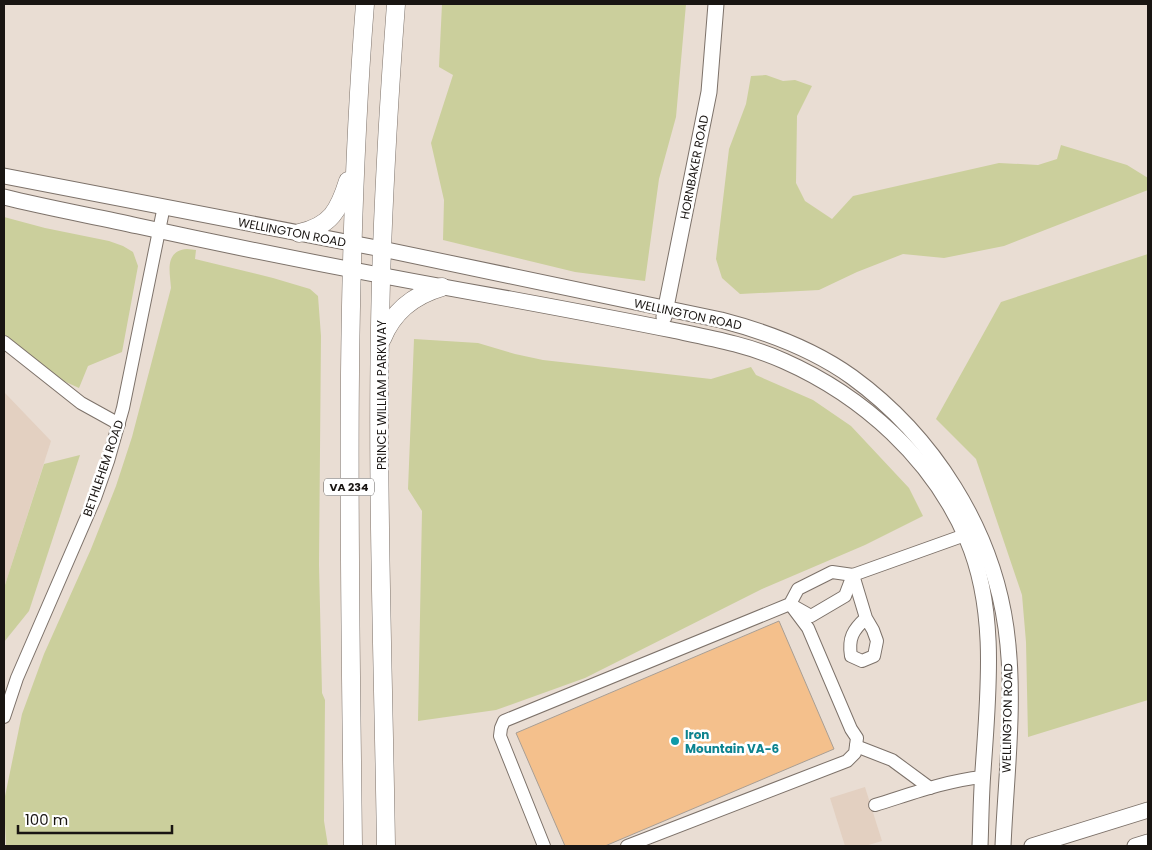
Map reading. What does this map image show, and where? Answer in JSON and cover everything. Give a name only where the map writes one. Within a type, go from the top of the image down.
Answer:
[{"type":"highway","name":"VA 234","points":[[353,846],[348,397],[354,161],[365,4]]},
{"type":"highway","name":"PRINCE WILLIAM PARKWAY","points":[[386,846],[380,422],[381,276],[388,109],[396,4]]},
{"type":"highway","points":[[299,233],[312,230],[321,225],[338,210],[354,161]]},
{"type":"highway","points":[[381,344],[388,326],[405,305],[416,296],[442,287]]},
{"type":"main road","name":"HORNBAKER ROAD","points":[[663,328],[665,308],[709,92],[716,4]]},
{"type":"main road","name":"WELLINGTON ROAD","points":[[4,176],[382,249],[738,324],[761,331],[809,352],[852,377],[903,421],[926,447],[951,482],[974,524],[990,562],[1000,594],[1006,627],[1011,695],[1002,846]]},
{"type":"main road","name":"WELLINGTON ROAD","points":[[4,197],[381,276],[663,328],[732,343],[760,351],[812,374],[840,390],[883,424],[914,457],[935,484],[965,534],[978,572],[984,601],[987,632],[987,706],[980,846]]},
{"type":"main road","points":[[1032,846],[1148,810]]},
{"type":"main road","points":[[1135,846],[1148,842]]},
{"type":"street","name":"BETHLEHEM ROAD","points":[[4,717],[17,678],[95,498],[119,424],[164,206]]},
{"type":"street","points":[[4,342],[81,403],[119,424]]},
{"type":"street","points":[[544,846],[500,736],[504,721],[790,604],[798,589],[832,572],[853,575],[965,534]]},
{"type":"street","points":[[790,604],[811,616],[845,596],[853,575]]},
{"type":"street","points":[[853,575],[866,618]]},
{"type":"street","points":[[627,846],[847,761],[856,753],[857,738],[851,729],[808,628],[790,604]]},
{"type":"street","points":[[856,746],[892,760],[930,788]]},
{"type":"street","points":[[875,805],[959,780],[982,777]]},
{"type":"shaded area","points":[[4,392],[51,441],[4,588]]},
{"type":"shaded area","points":[[865,787],[882,841],[865,846],[845,846],[830,798]]},
{"type":"green space","points":[[442,4],[686,4],[676,117],[659,179],[645,281],[575,272],[443,240],[444,200],[431,143],[453,75],[439,67]]},
{"type":"green space","points":[[766,75],[783,81],[795,80],[812,86],[797,116],[796,183],[805,201],[832,219],[853,196],[999,163],[1038,165],[1057,159],[1061,145],[1127,165],[1148,178],[1148,190],[1004,246],[944,258],[903,254],[857,272],[819,290],[740,294],[722,278],[716,259],[729,149],[746,104],[751,76]]},
{"type":"green space","points":[[4,217],[45,228],[109,241],[133,252],[138,266],[122,352],[88,366],[79,388],[59,379],[4,334]]},
{"type":"green space","points":[[187,249],[196,250],[195,259],[310,289],[318,296],[321,336],[319,565],[322,693],[325,700],[324,821],[328,846],[6,846],[4,801],[22,714],[44,654],[91,549],[116,486],[132,437],[171,288],[170,263],[175,254]]},
{"type":"green space","points":[[1148,254],[1148,700],[1028,737],[1026,642],[1022,595],[976,459],[936,419],[1001,302]]},
{"type":"green space","points":[[414,339],[478,343],[543,360],[711,379],[751,367],[756,375],[813,400],[851,426],[909,488],[923,516],[865,545],[762,589],[585,678],[496,710],[418,721],[422,511],[408,489]]},
{"type":"green space","points":[[80,455],[29,611],[4,642],[4,588],[44,464]]},
{"type":"building","name":"Iron Mountain VA-6","points":[[779,621],[834,749],[605,846],[565,846],[516,733]]},
{"type":"place","name":"Iron Mountain VA-6","points":[[675,741]]}]
